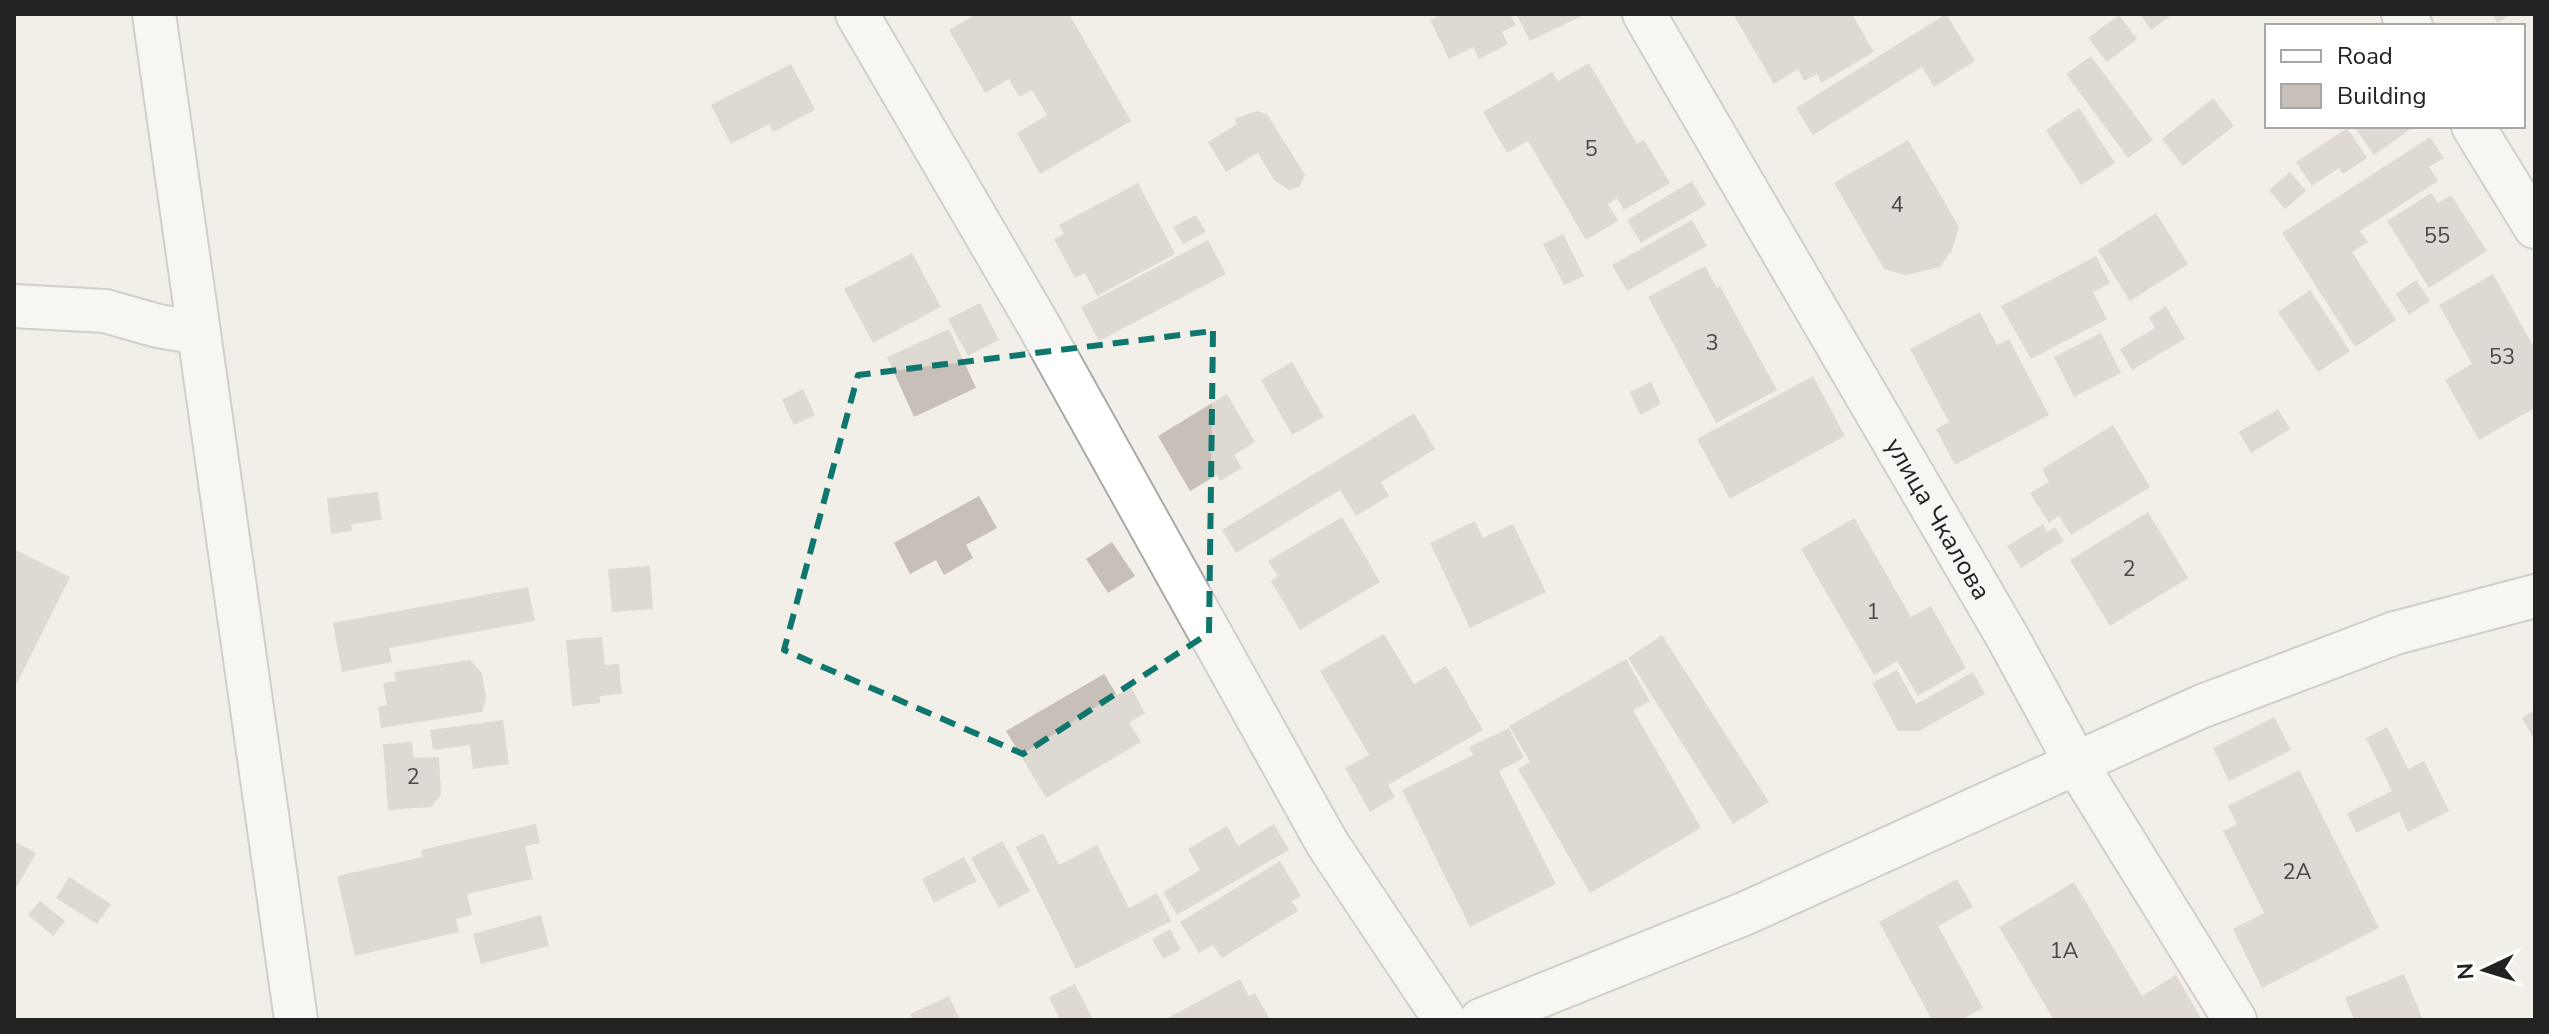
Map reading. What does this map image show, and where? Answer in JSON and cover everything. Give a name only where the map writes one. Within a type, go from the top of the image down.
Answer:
[{"type":"street","points":[[154,14],[296,1020]]},
{"type":"street","points":[[857,14],[1038,324],[1327,843],[1445,1020]]},
{"type":"street","name":"улица Чкалова","points":[[1644,14],[2008,638],[2077,765],[2235,1020]]},
{"type":"street","points":[[2474,128],[2535,227]]},
{"type":"street","points":[[14,306],[105,311],[158,326],[199,333]]},
{"type":"street","points":[[1481,1020],[1746,913],[2200,707],[2395,633],[2535,596]]},
{"type":"highlighted area","points":[[1213,331],[1209,633],[1023,754],[784,650],[858,375]]},
{"type":"building","points":[[976,14],[1069,14],[1131,121],[1040,174],[1017,133],[1047,115],[1032,90],[1019,97],[1009,79],[985,93],[949,30]]},
{"type":"building","points":[[1442,14],[1510,14],[1516,25],[1502,32],[1508,44],[1479,59],[1473,47],[1449,59],[1430,20]]},
{"type":"building","points":[[1516,14],[1586,14],[1530,41]]},
{"type":"building","points":[[1733,14],[1852,14],[1874,52],[1821,83],[1817,74],[1804,81],[1798,69],[1774,84]]},
{"type":"building","points":[[1946,14],[1975,61],[1934,87],[1922,67],[1813,135],[1796,108]]},
{"type":"building","points":[[2140,14],[2173,14],[2151,30]]},
{"type":"building","points":[[2492,14],[2511,14],[2497,23]]},
{"type":"building","points":[[2119,15],[2137,39],[2107,62],[2088,38]]},
{"type":"building","points":[[2091,56],[2153,140],[2128,158],[2066,74]]},
{"type":"building","points":[[1589,63],[1637,144],[1644,140],[1670,183],[1624,210],[1617,198],[1608,204],[1618,221],[1586,240],[1528,141],[1507,153],[1483,112],[1552,72],[1558,81]]},
{"type":"building","points":[[791,64],[815,110],[773,132],[769,124],[731,144],[711,105]]},
{"type":"building","points":[[2213,98],[2234,126],[2183,166],[2162,139]]},
{"type":"building","points":[[2079,108],[2115,163],[2081,185],[2046,130]]},
{"type":"building","points":[[1257,111],[1267,114],[1305,175],[1299,187],[1289,190],[1274,180],[1258,153],[1226,172],[1208,142],[1237,124],[1234,119]]},
{"type":"building","points":[[2347,128],[2367,158],[2343,174],[2339,168],[2312,186],[2296,162]]},
{"type":"building","points":[[2355,128],[2412,128],[2374,155]]},
{"type":"building","points":[[2430,137],[2444,158],[2429,167],[2438,181],[2360,231],[2368,242],[2352,252],[2396,320],[2355,347],[2282,233]]},
{"type":"building","points":[[1908,140],[1959,227],[1952,250],[1940,267],[1906,275],[1884,269],[1834,183]]},
{"type":"building","points":[[2290,172],[2306,191],[2285,209],[2269,190]]},
{"type":"building","points":[[1692,181],[1706,205],[1641,243],[1627,220]]},
{"type":"building","points":[[1138,183],[1175,254],[1097,296],[1085,273],[1075,278],[1054,239],[1064,234],[1059,225]]},
{"type":"building","points":[[2431,193],[2438,203],[2451,195],[2487,251],[2429,288],[2387,221]]},
{"type":"building","points":[[2156,213],[2188,264],[2130,301],[2098,250]]},
{"type":"building","points":[[1196,215],[1206,232],[1183,244],[1173,227]]},
{"type":"building","points":[[1692,220],[1707,246],[1627,291],[1612,265]]},
{"type":"building","points":[[1563,234],[1584,276],[1564,285],[1543,244]]},
{"type":"building","points":[[1208,240],[1226,274],[1099,341],[1081,307]]},
{"type":"building","points":[[912,253],[941,307],[873,343],[844,289]]},
{"type":"building","points":[[2096,256],[2110,283],[2093,292],[2107,319],[2031,359],[2001,306]]},
{"type":"building","points":[[1705,266],[1717,288],[1720,286],[1777,390],[1716,423],[1648,297]]},
{"type":"building","points":[[2493,274],[2535,349],[2535,408],[2479,440],[2445,380],[2472,364],[2439,305]]},
{"type":"building","points":[[2416,280],[2430,301],[2409,315],[2396,294]]},
{"type":"building","points":[[2310,290],[2350,351],[2318,372],[2278,312]]},
{"type":"building","points":[[980,303],[999,340],[968,356],[948,319]]},
{"type":"building","points":[[2166,306],[2185,339],[2132,370],[2120,349],[2155,328],[2149,317]]},
{"type":"building","points":[[1980,312],[1997,345],[2009,339],[2049,415],[1955,465],[1936,429],[1949,422],[1910,349]]},
{"type":"building","points":[[949,329],[976,388],[914,417],[887,357]]},
{"type":"building","points":[[2101,333],[2121,373],[2074,397],[2054,357]]},
{"type":"building","points":[[1292,362],[1324,417],[1292,435],[1261,380]]},
{"type":"building","points":[[1813,376],[1845,436],[1730,499],[1697,439]]},
{"type":"building","points":[[1651,382],[1661,404],[1640,415],[1630,392]]},
{"type":"building","points":[[803,389],[815,415],[794,425],[782,400]]},
{"type":"building","points":[[1227,394],[1255,442],[1234,455],[1242,468],[1220,481],[1217,475],[1190,491],[1158,436]]},
{"type":"building","points":[[2278,409],[2290,429],[2251,453],[2239,432]]},
{"type":"building","points":[[1414,413],[1435,449],[1381,482],[1389,496],[1356,516],[1340,490],[1236,553],[1222,530]]},
{"type":"building","points":[[2113,425],[2150,487],[2071,535],[2059,516],[2049,523],[2030,493],[2049,482],[2042,469]]},
{"type":"building","points":[[378,492],[382,520],[351,524],[352,531],[331,534],[327,498]]},
{"type":"building","points":[[979,496],[997,528],[966,545],[973,558],[944,575],[936,560],[910,574],[894,543]]},
{"type":"building","points":[[2148,512],[2188,578],[2110,626],[2070,560]]},
{"type":"building","points":[[1342,517],[1380,582],[1300,630],[1271,581],[1278,576],[1268,561]]},
{"type":"building","points":[[1854,518],[1911,617],[1931,606],[1966,668],[1918,696],[1897,661],[1874,675],[1801,549]]},
{"type":"building","points":[[1475,521],[1483,538],[1513,524],[1546,592],[1470,628],[1430,543]]},
{"type":"building","points":[[2043,524],[2047,532],[2055,527],[2064,541],[2021,568],[2007,546]]},
{"type":"building","points":[[1112,542],[1135,576],[1108,593],[1086,559]]},
{"type":"building","points":[[14,549],[70,577],[17,683],[14,681]]},
{"type":"building","points":[[650,566],[653,609],[612,612],[608,569]]},
{"type":"building","points":[[528,587],[535,621],[389,648],[392,662],[342,672],[333,623]]},
{"type":"building","points":[[1384,634],[1414,684],[1446,666],[1483,730],[1388,785],[1395,797],[1370,812],[1345,768],[1369,755],[1320,671]]},
{"type":"building","points":[[1662,635],[1769,802],[1733,824],[1628,658]]},
{"type":"building","points":[[602,637],[605,665],[619,664],[622,694],[600,696],[600,703],[572,706],[566,640]]},
{"type":"building","points":[[1626,659],[1650,701],[1633,710],[1701,828],[1590,893],[1518,769],[1530,762],[1509,726]]},
{"type":"building","points":[[470,660],[482,673],[486,699],[482,712],[381,728],[378,707],[387,705],[383,683],[396,681],[394,672]]},
{"type":"building","points":[[1897,670],[1916,704],[1973,672],[1985,694],[1919,731],[1898,731],[1872,683]]},
{"type":"building","points":[[1104,674],[1117,695],[1131,687],[1145,713],[1129,723],[1141,742],[1046,798],[1006,731]]},
{"type":"building","points":[[2535,710],[2535,741],[2522,718]]},
{"type":"building","points":[[2274,717],[2291,750],[2229,781],[2213,748]]},
{"type":"building","points":[[503,720],[509,764],[473,769],[470,745],[433,750],[430,730]]},
{"type":"building","points":[[2387,727],[2408,769],[2424,761],[2449,811],[2408,832],[2399,812],[2356,833],[2347,813],[2392,791],[2366,738]]},
{"type":"building","points":[[1509,728],[1524,758],[1499,771],[1556,884],[1470,927],[1402,790],[1473,755],[1469,747]]},
{"type":"building","points":[[412,742],[414,758],[439,757],[441,795],[431,807],[388,810],[383,744]]},
{"type":"building","points":[[2299,770],[2379,928],[2262,988],[2233,929],[2264,913],[2223,831],[2237,824],[2228,806]]},
{"type":"building","points":[[536,824],[540,843],[525,846],[533,879],[467,894],[472,915],[456,919],[459,932],[355,956],[337,876],[423,857],[421,850]]},
{"type":"building","points":[[1274,824],[1289,850],[1177,915],[1163,892],[1200,870],[1188,849],[1227,826],[1238,846]]},
{"type":"building","points":[[1043,833],[1059,865],[1097,845],[1129,908],[1157,893],[1171,921],[1076,969],[1016,847]]},
{"type":"building","points":[[14,841],[36,853],[14,892]]},
{"type":"building","points":[[1002,841],[1030,891],[999,908],[971,858]]},
{"type":"building","points":[[964,857],[977,881],[934,903],[922,879]]},
{"type":"building","points":[[1280,861],[1301,896],[1292,901],[1298,911],[1222,958],[1213,945],[1199,953],[1180,922]]},
{"type":"building","points":[[69,877],[111,904],[97,924],[56,898]]},
{"type":"building","points":[[1957,879],[1973,907],[1938,926],[1983,1008],[1961,1020],[1932,1020],[1879,922]]},
{"type":"building","points":[[2074,882],[2142,996],[2176,975],[2202,1020],[2054,1020],[1999,927]]},
{"type":"building","points":[[40,901],[65,921],[53,936],[28,915]]},
{"type":"building","points":[[541,915],[549,946],[481,964],[473,934]]},
{"type":"building","points":[[1170,929],[1181,950],[1163,959],[1152,939]]},
{"type":"building","points":[[2404,974],[2423,1020],[2354,1020],[2345,998]]},
{"type":"building","points":[[1240,979],[1249,996],[1255,993],[1269,1018],[1164,1020]]},
{"type":"building","points":[[1075,984],[1093,1020],[1060,1020],[1049,997]]},
{"type":"building","points":[[949,996],[960,1020],[913,1020],[910,1014]]}]
